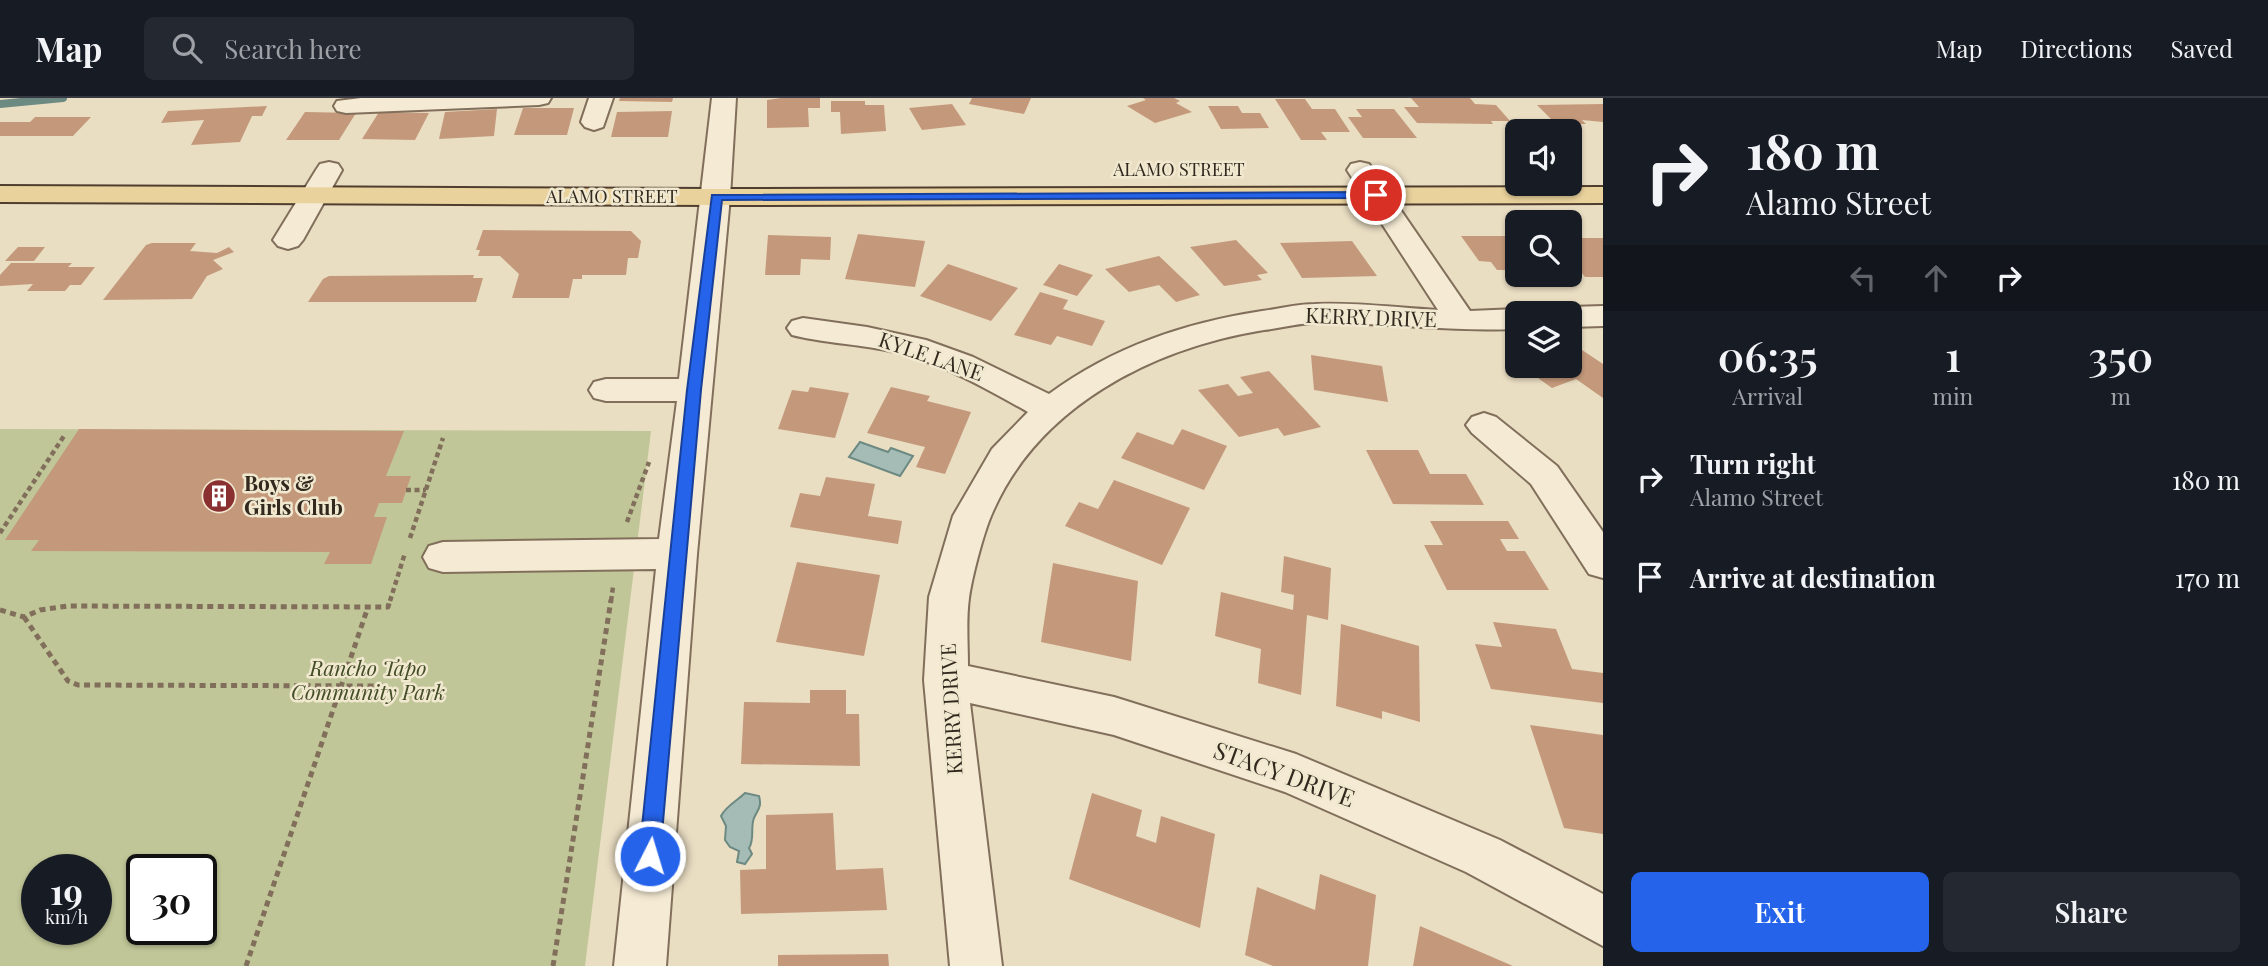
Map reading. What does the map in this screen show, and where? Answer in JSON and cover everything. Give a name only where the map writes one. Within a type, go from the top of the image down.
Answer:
[{"type":"main road","points":[[0,169],[27,169]]},
{"type":"main road","points":[[1582,170],[1603,170]]},
{"type":"main road","name":"ALAMO STREET","points":[[0,194],[314,195],[716,177],[1364,176],[1603,195]]},
{"type":"street","points":[[346,106],[539,98]]},
{"type":"street","points":[[640,966],[677,554],[724,98]]},
{"type":"street","points":[[288,240],[329,170]]},
{"type":"street","points":[[1364,176],[1461,320]]},
{"type":"street","name":"KERRY DRIVE","points":[[976,966],[946,680],[949,597],[972,516],[1005,458],[1051,409],[1089,381],[1130,358],[1179,339],[1222,327],[1314,313],[1461,320],[1505,319]]},
{"type":"street","points":[[1582,317],[1603,316]]},
{"type":"street","name":"KYLE LANE","points":[[803,328],[866,335],[927,351],[980,372],[1051,409]]},
{"type":"street","points":[[606,390],[694,390]]},
{"type":"street","points":[[1484,425],[1544,475],[1603,563]]},
{"type":"street","points":[[443,557],[677,554]]},
{"type":"street","name":"STACY DRIVE","points":[[946,680],[1114,716],[1296,775],[1483,856],[1603,921]]},
{"type":"path","points":[[0,533],[64,436]]},
{"type":"path","points":[[24,617],[40,610],[68,606],[388,607],[443,438]]},
{"type":"path","points":[[624,530],[652,454]]},
{"type":"path","points":[[406,490],[426,490]]},
{"type":"path","points":[[553,966],[614,579]]},
{"type":"path","points":[[246,966],[368,607]]},
{"type":"path","points":[[0,610],[24,617],[68,681],[78,685],[383,686]]},
{"type":"green space","name":"Rancho Tapo Community Park","points":[[0,429],[651,431],[585,966],[0,966]]},
{"type":"water","points":[[860,442],[888,452],[891,448],[913,456],[900,476],[849,457]]},
{"type":"water","points":[[745,793],[759,796],[760,803],[753,822],[749,848],[752,854],[745,864],[737,862],[739,851],[730,847],[725,840],[726,826],[721,816]]},
{"type":"building","points":[[620,98],[673,98],[672,102],[619,101]]},
{"type":"building","points":[[820,98],[820,108],[808,108],[809,127],[767,128],[767,100]]},
{"type":"building","points":[[972,98],[1031,98],[1024,114],[969,104]]},
{"type":"building","points":[[1143,98],[1174,98],[1180,101],[1176,103],[1192,112],[1155,123],[1127,106],[1146,100]]},
{"type":"building","points":[[1411,98],[1470,98],[1475,104],[1496,105],[1508,119],[1491,121],[1493,124],[1417,123],[1404,107],[1419,107]]},
{"type":"building","points":[[1275,99],[1305,99],[1312,109],[1335,109],[1350,132],[1321,132],[1327,140],[1301,140]]},
{"type":"building","points":[[831,101],[865,101],[865,105],[884,105],[886,131],[841,134],[840,112],[831,112]]},
{"type":"building","points":[[952,104],[966,125],[922,130],[909,108]]},
{"type":"building","points":[[1603,104],[1603,122],[1551,119],[1537,105]]},
{"type":"building","points":[[267,106],[262,116],[252,116],[240,142],[191,145],[204,120],[161,123],[168,111]]},
{"type":"building","points":[[1208,106],[1238,106],[1242,113],[1260,113],[1269,128],[1221,129]]},
{"type":"building","points":[[523,108],[574,108],[567,135],[514,135]]},
{"type":"building","points":[[497,109],[494,136],[439,139],[445,112]]},
{"type":"building","points":[[1356,109],[1394,109],[1417,138],[1363,138],[1348,117],[1362,117]]},
{"type":"building","points":[[672,111],[668,137],[611,137],[617,112]]},
{"type":"building","points":[[305,112],[356,113],[339,140],[286,140]]},
{"type":"building","points":[[379,112],[429,113],[415,140],[362,139]]},
{"type":"building","points":[[35,117],[91,117],[73,136],[0,136],[0,122],[30,122]]},
{"type":"building","points":[[483,230],[631,231],[641,241],[638,258],[628,258],[626,275],[582,275],[582,279],[573,279],[569,298],[512,298],[519,274],[500,256],[478,256],[480,250],[476,250]]},
{"type":"building","points":[[858,234],[925,241],[915,287],[845,279]]},
{"type":"building","points":[[768,235],[831,237],[830,260],[801,259],[800,275],[765,275]]},
{"type":"building","points":[[1461,236],[1505,236],[1505,270],[1497,270],[1491,262],[1479,261]]},
{"type":"building","points":[[1582,238],[1603,238],[1603,277],[1585,277],[1582,273]]},
{"type":"building","points":[[1236,240],[1268,273],[1257,275],[1262,280],[1224,286],[1190,247]]},
{"type":"building","points":[[1352,241],[1377,276],[1302,278],[1280,243]]},
{"type":"building","points":[[196,243],[190,251],[217,253],[229,247],[234,252],[213,260],[223,269],[207,276],[192,299],[103,300],[146,245]]},
{"type":"building","points":[[18,247],[45,247],[34,261],[5,261]]},
{"type":"building","points":[[1159,256],[1200,295],[1176,302],[1159,285],[1129,292],[1105,269]]},
{"type":"building","points":[[11,263],[72,263],[68,267],[95,267],[81,285],[70,285],[65,291],[27,291],[33,284],[0,286],[0,275]]},
{"type":"building","points":[[948,264],[1018,288],[991,321],[920,296]]},
{"type":"building","points":[[1059,264],[1093,275],[1077,296],[1043,285]]},
{"type":"building","points":[[474,275],[473,278],[483,278],[476,302],[308,302],[323,279],[329,276]]},
{"type":"building","points":[[1040,292],[1068,300],[1063,309],[1105,321],[1092,346],[1057,336],[1051,345],[1014,335]]},
{"type":"building","points":[[1582,350],[1603,364],[1603,398],[1576,379],[1552,388],[1538,378],[1582,378]]},
{"type":"building","points":[[1311,355],[1382,366],[1388,402],[1314,390]]},
{"type":"building","points":[[1269,371],[1321,427],[1284,436],[1278,428],[1239,437],[1198,390],[1228,384],[1238,396],[1253,393],[1240,377]]},
{"type":"building","points":[[810,387],[849,393],[835,438],[778,429],[792,390],[808,392]]},
{"type":"building","points":[[891,387],[930,396],[927,401],[971,412],[945,474],[916,467],[925,447],[867,433]]},
{"type":"building","name":"Boys & Girls Club","points":[[79,429],[404,431],[386,476],[411,476],[402,503],[379,503],[374,517],[387,517],[371,564],[324,564],[330,552],[31,551],[39,540],[5,540]]},
{"type":"building","points":[[1182,429],[1227,446],[1204,490],[1121,458],[1137,432],[1173,445]]},
{"type":"building","points":[[1366,450],[1418,450],[1430,474],[1466,474],[1484,505],[1393,504]]},
{"type":"building","points":[[826,477],[875,484],[868,516],[902,521],[898,544],[790,527],[800,493],[820,496]]},
{"type":"building","points":[[1114,480],[1190,508],[1162,565],[1065,526],[1079,502],[1098,509]]},
{"type":"building","points":[[1430,521],[1508,521],[1519,539],[1500,539],[1507,551],[1525,551],[1549,590],[1447,590],[1424,545],[1443,545]]},
{"type":"building","points":[[1284,556],[1331,568],[1328,620],[1307,615],[1301,695],[1258,683],[1261,649],[1215,636],[1221,592],[1293,610],[1294,595],[1281,592]]},
{"type":"building","points":[[797,562],[880,575],[864,656],[776,642]]},
{"type":"building","points":[[1053,563],[1138,581],[1131,661],[1041,642]]},
{"type":"building","points":[[1493,622],[1556,629],[1572,669],[1603,673],[1603,703],[1491,689],[1475,644],[1502,647]]},
{"type":"building","points":[[1341,624],[1419,646],[1420,722],[1382,711],[1382,719],[1336,706]]},
{"type":"building","points":[[810,690],[846,690],[846,714],[859,714],[860,766],[741,764],[744,702],[810,703]]},
{"type":"building","points":[[1530,725],[1603,735],[1603,834],[1564,828]]},
{"type":"building","points":[[1092,793],[1142,810],[1136,836],[1156,843],[1161,816],[1215,834],[1200,928],[1069,879]]},
{"type":"building","points":[[833,813],[836,870],[883,868],[887,910],[741,914],[740,870],[766,869],[766,815]]},
{"type":"building","points":[[1320,874],[1376,895],[1368,966],[1273,966],[1245,955],[1257,887],[1315,910]]},
{"type":"building","points":[[1420,926],[1513,966],[1413,966]]},
{"type":"building","points":[[888,954],[889,966],[778,966],[778,955]]},
{"type":"waterway","points":[[0,104],[63,98]]},
{"type":"place","name":"Boys & Girls Club","points":[[219,496]]},
{"type":"route","points":[[650,856],[677,554],[716,197],[1376,195]]}]
